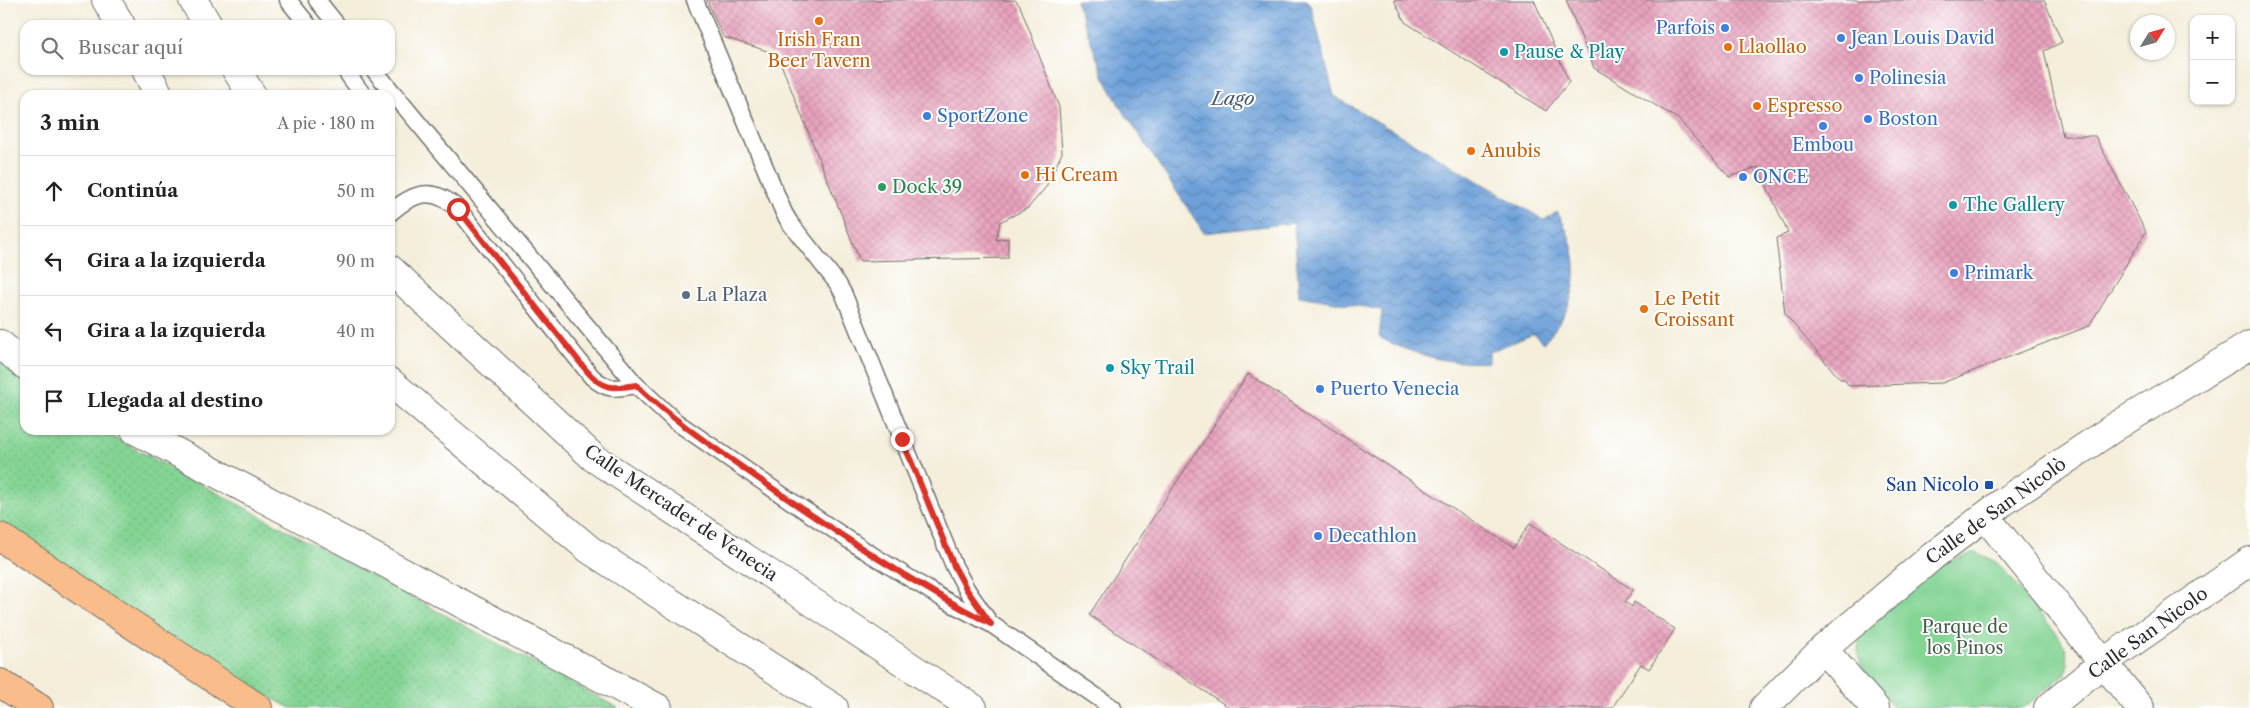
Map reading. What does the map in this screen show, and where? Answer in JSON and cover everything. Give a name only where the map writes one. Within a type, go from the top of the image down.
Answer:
[{"type":"highway","points":[[0,537],[258,708]]},
{"type":"highway","points":[[0,682],[39,708]]},
{"type":"street","points":[[106,0],[118,20]]},
{"type":"street","points":[[193,0],[205,20]]},
{"type":"street","points":[[149,75],[156,90]]},
{"type":"street","points":[[239,75],[249,90]]},
{"type":"street","name":"Calle Mercader de Venecia","points":[[395,273],[594,458],[973,708]]},
{"type":"street","points":[[0,344],[20,361]]},
{"type":"street","name":"Calle de San Nicolò","points":[[1764,708],[1823,648],[1933,556],[1985,516],[2118,425],[2250,345]]},
{"type":"street","points":[[395,386],[590,550],[834,708]]},
{"type":"street","points":[[145,435],[658,708]]},
{"type":"street","points":[[1985,516],[2140,708]]},
{"type":"street","name":"Calle San Nicolo","points":[[2048,708],[2104,662],[2250,561]]},
{"type":"street","points":[[1823,648],[1875,708]]},
{"type":"lane","points":[[288,0],[304,20]]},
{"type":"lane","points":[[316,0],[333,20]]},
{"type":"lane","points":[[695,0],[784,213],[790,224],[838,284],[844,295],[954,566],[967,590],[991,624]]},
{"type":"lane","points":[[349,75],[359,90]]},
{"type":"lane","points":[[378,75],[391,90]]},
{"type":"lane","points":[[395,95],[636,385],[683,426],[864,550],[945,600],[991,624],[1113,708]]},
{"type":"lane","points":[[395,209],[414,196],[437,194],[448,200],[458,209],[592,377],[602,386],[610,388],[636,385]]},
{"type":"green space","points":[[0,361],[20,378],[20,435],[109,435],[618,708],[291,708],[147,635],[0,537]]},
{"type":"green space","name":"Parque de los Pinos","points":[[1976,552],[1996,562],[2058,635],[2066,649],[2068,664],[2064,675],[2023,708],[1895,708],[1870,680],[1860,660],[1858,650],[1860,639],[1866,626],[1941,564]]},
{"type":"water","name":"Lago","points":[[1076,0],[1307,0],[1312,9],[1334,96],[1544,220],[1557,212],[1572,246],[1575,280],[1572,297],[1556,328],[1543,343],[1534,334],[1489,352],[1489,362],[1460,362],[1418,354],[1379,337],[1382,310],[1299,296],[1294,223],[1204,233],[1118,103],[1104,78]]},
{"type":"building","points":[[707,0],[1015,0],[1020,6],[1059,107],[1062,153],[1046,187],[1028,208],[1000,222],[996,240],[1008,238],[1008,258],[860,261],[777,54],[723,37]]},
{"type":"building","name":"Pause & Play","points":[[1394,0],[1534,0],[1569,82],[1546,111],[1405,22]]},
{"type":"building","name":"The Gallery","points":[[1566,0],[2044,0],[2062,42],[2044,51],[2063,136],[2095,136],[2146,232],[2089,326],[1942,383],[1849,386],[1844,379],[1840,379],[1785,314],[1776,238],[1788,233],[1758,167],[1729,177],[1678,119],[1594,68]]},
{"type":"building","name":"Decathlon","points":[[1248,374],[1514,548],[1530,523],[1633,590],[1625,602],[1632,607],[1634,602],[1675,629],[1649,669],[1641,664],[1612,708],[1230,708],[1089,615]]},
{"type":"place","name":"Irish Fran Beer Tavern","points":[[819,21]]},
{"type":"place","name":"Parfois","points":[[1725,28]]},
{"type":"place","name":"Jean Louis David","points":[[1841,38]]},
{"type":"place","name":"Llaollao","points":[[1728,47]]},
{"type":"place","name":"Pause & Play","points":[[1504,52]]},
{"type":"place","name":"Polinesia","points":[[1859,78]]},
{"type":"place","name":"Espresso","points":[[1757,106]]},
{"type":"place","name":"SportZone","points":[[927,116]]},
{"type":"place","name":"Boston","points":[[1868,119]]},
{"type":"place","name":"Embou","points":[[1823,126]]},
{"type":"place","name":"Anubis","points":[[1471,151]]},
{"type":"place","name":"Hi Cream","points":[[1025,175]]},
{"type":"place","name":"ONCE","points":[[1743,177]]},
{"type":"place","name":"Dock 39","points":[[882,187]]},
{"type":"place","name":"The Gallery","points":[[1953,205]]},
{"type":"place","name":"Primark","points":[[1954,273]]},
{"type":"place","name":"La Plaza","points":[[686,295]]},
{"type":"place","name":"Le Petit Croissant","points":[[1644,309]]},
{"type":"place","name":"Sky Trail","points":[[1110,368]]},
{"type":"place","name":"Puerto Venecia","points":[[1320,389]]},
{"type":"place","name":"San Nicolo","points":[[1989,485]]},
{"type":"place","name":"Decathlon","points":[[1318,536]]},
{"type":"route","points":[[458,209],[586,370],[602,386],[620,388],[636,385],[675,421],[779,493],[864,550],[945,600],[991,624],[967,590],[954,566],[902,439]]}]
